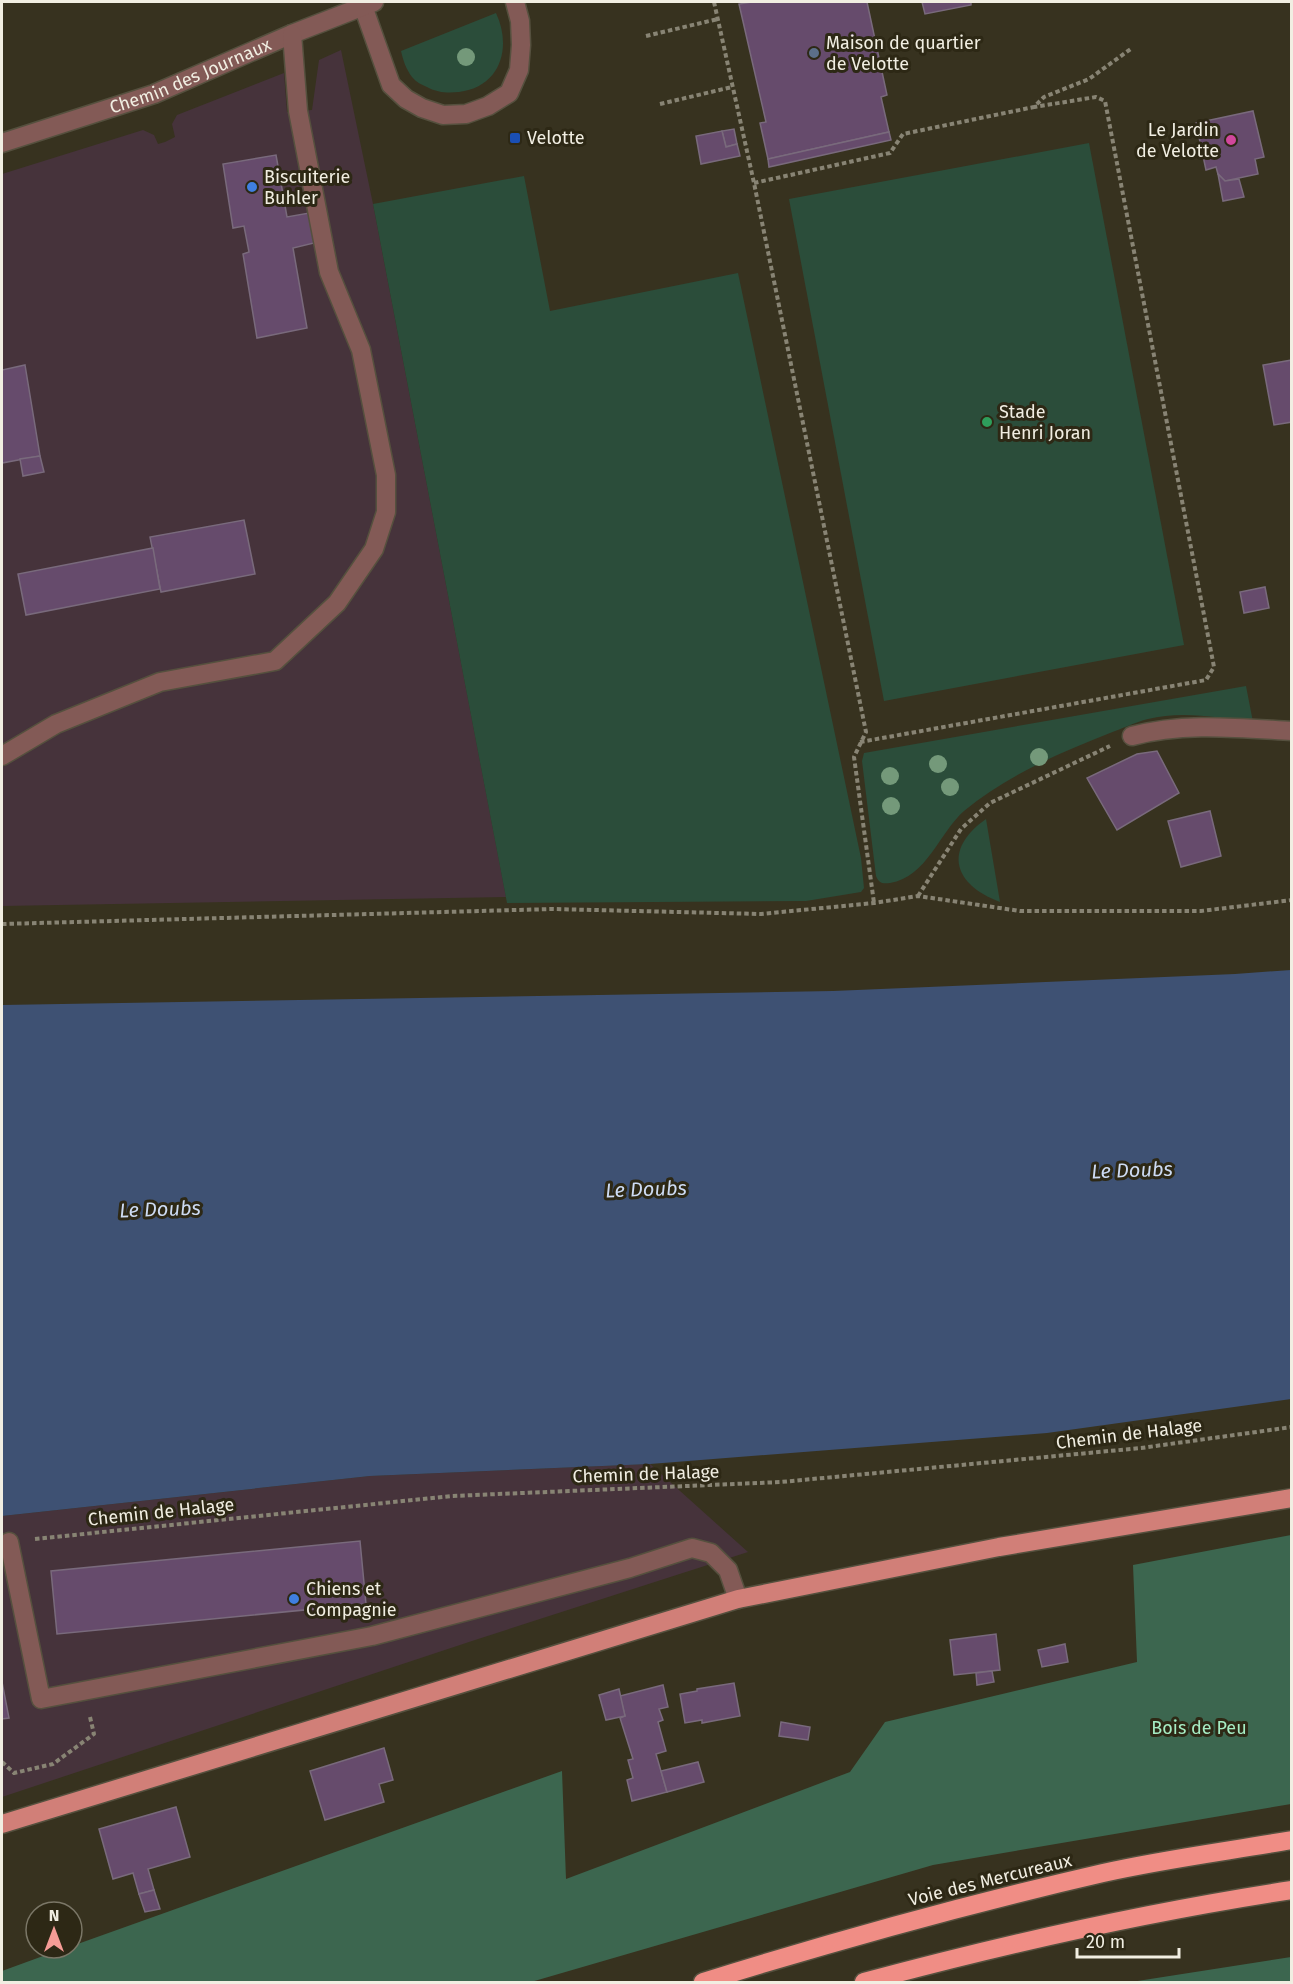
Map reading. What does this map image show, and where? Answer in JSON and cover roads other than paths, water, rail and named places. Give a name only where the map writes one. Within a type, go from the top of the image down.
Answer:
[{"type":"highway","name":"Voie des Mercureaux","points":[[704,1983],[898,1924],[1094,1875],[1292,1840]]},
{"type":"highway","points":[[864,1983],[1048,1935],[1292,1890]]},
{"type":"main road","points":[[2,1824],[738,1599],[999,1547],[1292,1498]]},
{"type":"street","points":[[368,4],[391,85],[414,104],[443,115],[466,114],[488,106],[508,93],[519,70],[520,21],[515,2]]},
{"type":"street","name":"Chemin des Journaux","points":[[2,143],[154,94],[292,34],[368,4]]},
{"type":"street","points":[[2,756],[56,724],[160,682],[275,661],[337,603],[374,549],[386,512],[386,475],[361,350],[329,272],[298,111],[292,34]]},
{"type":"street","points":[[1132,736],[1157,729],[1183,728],[1292,731]]},
{"type":"street","points":[[9,1542],[41,1699],[372,1636],[630,1568],[692,1548],[711,1553],[728,1570],[738,1599]]},
{"type":"water","name":"Le Doubs","points":[[1291,970],[1291,1399],[1047,1433],[650,1464],[370,1476],[2,1516],[2,1005],[833,991]]},
{"type":"place","name":"Maison de quartier de Velotte","points":[[814,53]]},
{"type":"place","name":"Velotte","points":[[515,138]]},
{"type":"place","name":"Le Jardin de Velotte","points":[[1231,140]]},
{"type":"place","name":"Biscuiterie Buhler","points":[[252,187]]},
{"type":"place","name":"Stade Henri Joran","points":[[987,422]]},
{"type":"place","name":"Chiens et Compagnie","points":[[294,1599]]},
{"type":"park label","name":"Bois de Peu","points":[[1199,1728]]}]
